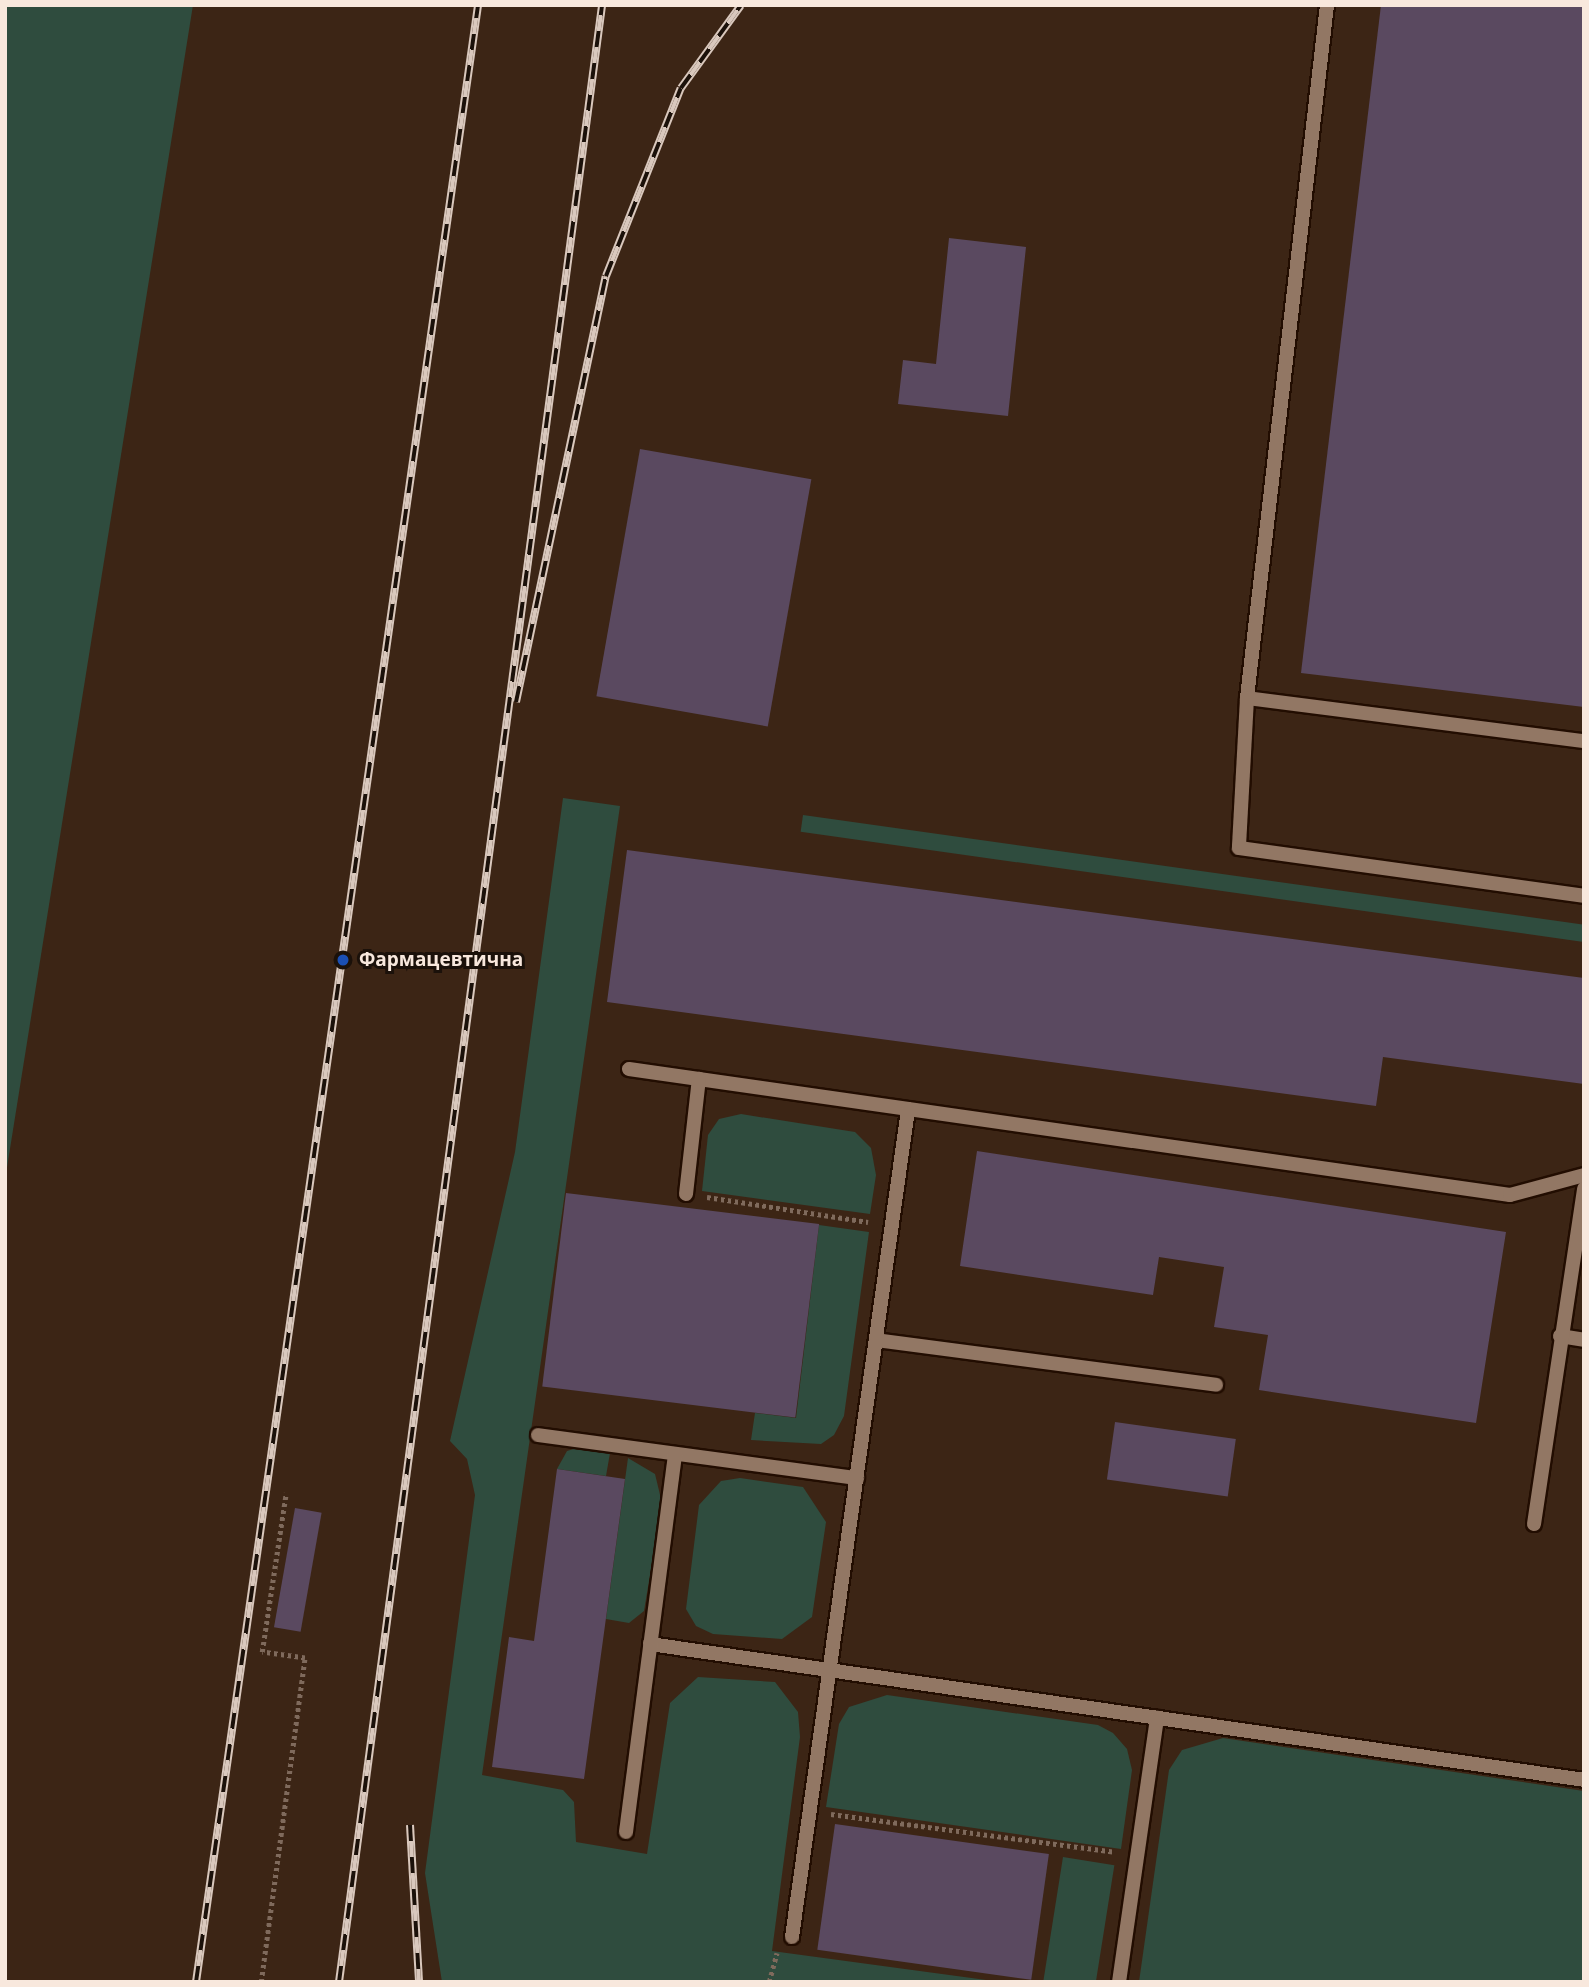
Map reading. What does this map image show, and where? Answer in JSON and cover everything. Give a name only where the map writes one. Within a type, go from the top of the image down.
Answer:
[{"type":"lane","points":[[1327,5],[1247,698],[1239,848],[1584,896]]},
{"type":"lane","points":[[1247,698],[1584,741]]},
{"type":"lane","points":[[629,1069],[1510,1195],[1584,1175]]},
{"type":"lane","points":[[686,1194],[699,1079]]},
{"type":"lane","points":[[792,1937],[908,1109]]},
{"type":"lane","points":[[1534,1524],[1584,1189]]},
{"type":"lane","points":[[1560,1336],[1584,1340]]},
{"type":"lane","points":[[876,1340],[1216,1385]]},
{"type":"lane","points":[[538,1435],[857,1478]]},
{"type":"lane","points":[[626,1832],[675,1454]]},
{"type":"lane","points":[[650,1644],[1584,1780]]},
{"type":"lane","points":[[1119,1982],[1157,1718]]},
{"type":"path","points":[[686,1194],[892,1226]]},
{"type":"path","points":[[261,1982],[305,1658],[262,1652],[286,1493]]},
{"type":"path","points":[[810,1811],[1137,1856]]},
{"type":"green space","points":[[5,5],[193,5],[5,1180]]},
{"type":"green space","points":[[563,798],[620,806],[482,1775],[563,1790],[574,1802],[576,1842],[647,1854],[670,1703],[698,1677],[775,1682],[798,1712],[800,1737],[772,1951],[1001,1982],[442,1982],[425,1873],[475,1495],[467,1459],[450,1441],[515,1152]]},
{"type":"green space","points":[[803,815],[1584,925],[1582,942],[801,832]]},
{"type":"green space","points":[[741,1114],[855,1132],[871,1148],[876,1175],[870,1214],[702,1191],[708,1135],[719,1119]]},
{"type":"green space","points":[[819,1225],[869,1232],[844,1416],[834,1435],[821,1444],[751,1440],[755,1413],[796,1418]]},
{"type":"green space","points":[[577,1448],[610,1453],[606,1476],[557,1469],[567,1451]]},
{"type":"green space","points":[[628,1458],[655,1474],[662,1503],[644,1611],[629,1623],[606,1619]]},
{"type":"green space","points":[[740,1478],[803,1487],[826,1522],[812,1617],[782,1639],[713,1634],[696,1626],[686,1609],[699,1505],[721,1481]]},
{"type":"green space","points":[[887,1695],[1098,1725],[1113,1733],[1127,1749],[1132,1770],[1121,1849],[826,1807],[839,1724],[849,1707]]},
{"type":"green space","points":[[1223,1738],[1584,1791],[1584,1982],[1139,1982],[1169,1770],[1182,1750]]},
{"type":"green space","points":[[1063,1857],[1114,1865],[1096,1982],[1043,1981]]},
{"type":"building","points":[[1381,5],[1584,5],[1584,707],[1301,673]]},
{"type":"building","points":[[949,238],[1026,247],[1008,416],[898,404],[903,360],[936,364]]},
{"type":"building","points":[[640,449],[811,479],[768,726],[596,696]]},
{"type":"building","points":[[627,850],[1584,978],[1584,1084],[1383,1057],[1376,1106],[607,1002]]},
{"type":"building","points":[[977,1151],[1506,1232],[1476,1423],[1259,1390],[1268,1335],[1214,1327],[1224,1267],[1159,1257],[1153,1295],[960,1266]]},
{"type":"building","points":[[566,1193],[819,1224],[795,1418],[542,1387]]},
{"type":"building","points":[[1115,1422],[1236,1439],[1228,1496],[1107,1479]]},
{"type":"building","points":[[557,1469],[625,1479],[584,1779],[492,1767],[509,1637],[534,1641]]},
{"type":"building","points":[[295,1508],[322,1513],[301,1632],[274,1627]]},
{"type":"building","points":[[835,1824],[1049,1854],[1031,1980],[817,1950]]},
{"type":"railway","points":[[196,1982],[478,5]]},
{"type":"railway","points":[[339,1982],[602,5]]},
{"type":"railway","points":[[516,702],[606,276],[681,88],[741,5]]},
{"type":"railway","points":[[410,1825],[419,1982]]},
{"type":"place","name":"Фармацевтична","points":[[343,960]]}]
